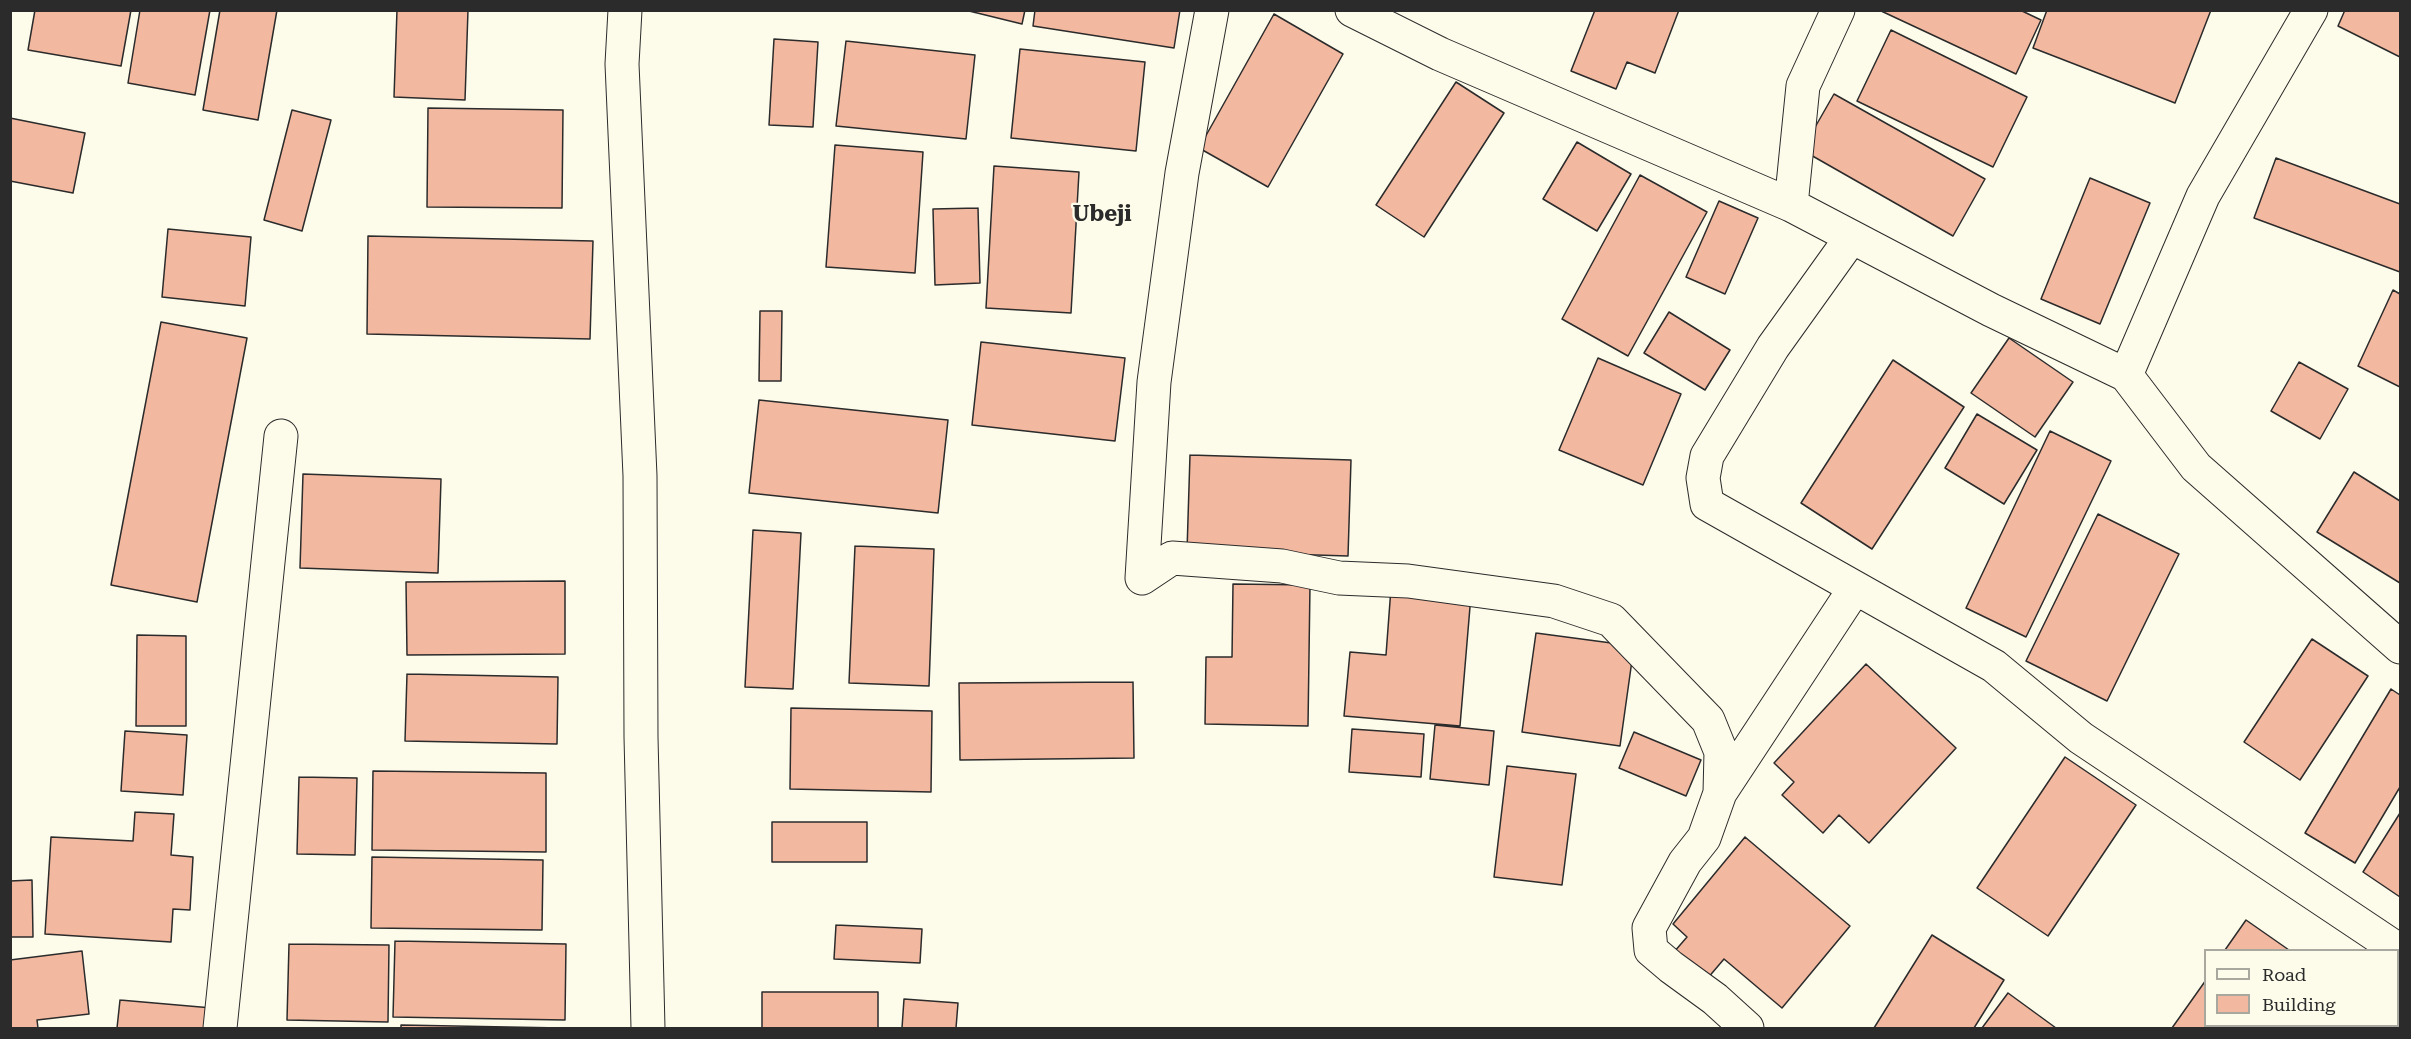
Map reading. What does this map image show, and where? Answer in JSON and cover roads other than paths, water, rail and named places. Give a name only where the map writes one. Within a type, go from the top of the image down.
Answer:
[{"type":"street","points":[[625,10],[622,64],[640,476],[641,737],[648,1029]]},
{"type":"street","points":[[1212,10],[1182,173],[1154,382],[1142,578],[1172,558],[1282,566],[1339,578],[1408,581],[1554,601],[1611,620],[1708,720],[1721,752],[1719,793]]},
{"type":"street","points":[[1352,10],[1440,54],[1791,205],[1991,310],[2126,375],[2196,468],[2400,647]]},
{"type":"street","points":[[1791,205],[1803,86],[1838,10]]},
{"type":"street","points":[[2126,375],[2203,196],[2311,10]]},
{"type":"street","points":[[1851,238],[1773,347],[1707,456],[1703,478],[1707,504],[1994,666],[2081,738],[2397,949]]},
{"type":"street","points":[[220,1029],[281,436]]},
{"type":"street","points":[[1747,1029],[1715,999],[1651,950],[1649,928],[1685,862],[1704,838],[1719,793],[1855,588]]},
{"type":"district","name":"Ubeji","points":[[1102,215]]}]
